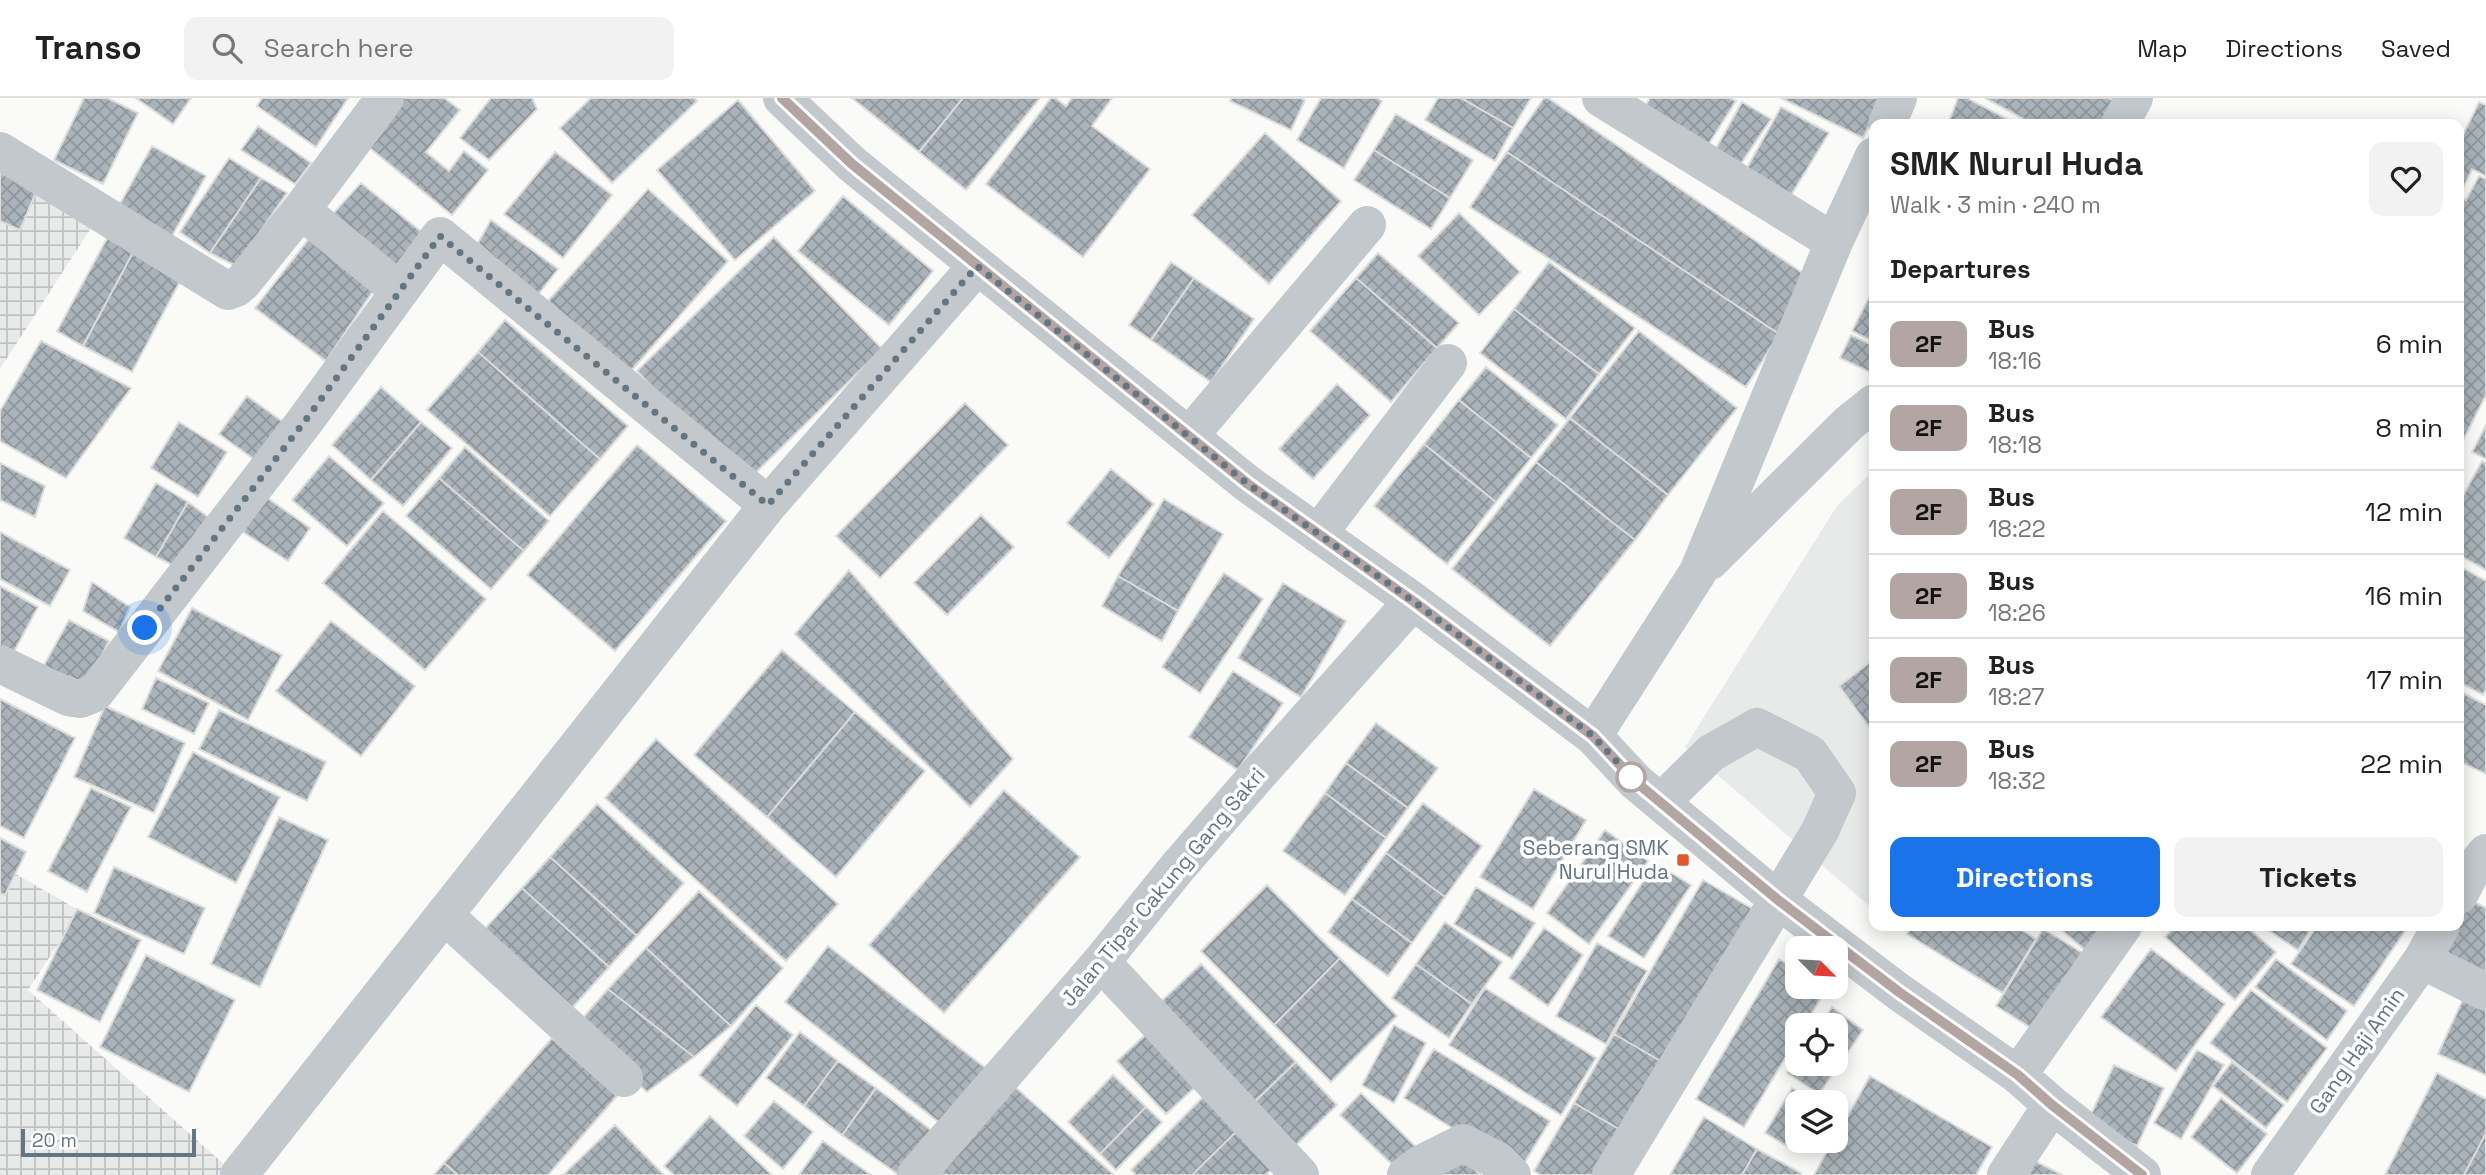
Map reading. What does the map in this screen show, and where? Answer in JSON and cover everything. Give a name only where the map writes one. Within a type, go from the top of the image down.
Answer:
[{"type":"street","points":[[0,151],[228,291],[243,282],[385,98]]},
{"type":"street","points":[[782,98],[822,113],[852,164],[1248,484],[1413,601],[1593,736],[1636,782],[1778,900],[1899,992],[2018,1075],[2142,1175]]},
{"type":"street","points":[[1601,98],[1834,243]]},
{"type":"street","points":[[1889,119],[1898,98]]},
{"type":"street","points":[[2123,119],[2134,98]]},
{"type":"street","points":[[1593,736],[1698,572],[1834,243],[1869,167]]},
{"type":"street","points":[[301,210],[400,291]]},
{"type":"street","points":[[1190,435],[1367,225]]},
{"type":"street","points":[[0,664],[68,697],[80,699],[95,693],[305,421],[440,236],[768,505]]},
{"type":"street","points":[[239,1175],[768,505],[977,266]]},
{"type":"street","points":[[1318,534],[1448,363]]},
{"type":"street","points":[[1698,572],[1849,423],[1869,407]]},
{"type":"street","name":"Jalan Tipar Cakung Gang Sakri","points":[[916,1175],[1101,962],[1177,868],[1413,601]]},
{"type":"street","points":[[1611,1175],[1819,831],[1837,793],[1810,754],[1757,727],[1711,753],[1661,802]]},
{"type":"street","points":[[444,915],[624,1078]]},
{"type":"street","points":[[2018,1075],[2119,931]]},
{"type":"street","name":"Gang Haji Amin","points":[[2270,1175],[2422,960],[2438,931]]},
{"type":"street","points":[[2422,960],[2486,992]]},
{"type":"street","points":[[1101,962],[1300,1175]]},
{"type":"street","points":[[2006,1175],[2052,1105]]},
{"type":"street","points":[[1406,1175],[1421,1164],[1463,1143],[1498,1161],[1512,1175]]},
{"type":"shaded area","points":[[0,143],[100,214],[0,369]]},
{"type":"shaded area","points":[[1869,475],[1869,906],[1685,747],[1837,506]]},
{"type":"shaded area","points":[[0,865],[80,911],[28,990],[236,1175],[0,1175]]},
{"type":"building","points":[[84,98],[107,98],[138,113],[103,184],[54,160]]},
{"type":"building","points":[[136,98],[191,98],[173,124]]},
{"type":"building","points":[[262,98],[348,98],[316,147],[257,106]]},
{"type":"building","points":[[402,98],[444,98],[460,110],[426,152],[449,171],[464,151],[488,170],[452,215],[365,144]]},
{"type":"building","points":[[491,98],[532,98],[537,109],[489,160],[460,138]]},
{"type":"building","points":[[591,98],[694,98],[697,101],[612,183],[560,128]]},
{"type":"building","points":[[852,98],[963,98],[919,152]]},
{"type":"building","points":[[963,98],[1040,98],[966,190],[919,152]]},
{"type":"building","points":[[1051,98],[1066,106],[1072,98],[1112,98],[1092,126],[1150,169],[1083,257],[986,184]]},
{"type":"building","points":[[1232,98],[1305,100],[1291,130],[1230,101]]},
{"type":"building","points":[[1321,98],[1377,98],[1382,101],[1344,168],[1297,140]]},
{"type":"building","points":[[1438,98],[1461,98],[1513,128],[1495,161],[1425,120]]},
{"type":"building","points":[[1461,98],[1531,98],[1513,128]]},
{"type":"building","points":[[1544,98],[1548,98],[1811,279],[1779,334],[1507,152]]},
{"type":"building","points":[[1650,98],[1730,98],[1736,101],[1703,153],[1640,116]]},
{"type":"building","points":[[1781,98],[1882,98],[1872,119],[1869,119],[1863,138]]},
{"type":"building","points":[[1958,98],[1967,98],[2007,119],[1950,119]]},
{"type":"building","points":[[1985,98],[2109,98],[2121,104],[2113,119],[2024,119]]},
{"type":"building","points":[[738,100],[815,191],[735,260],[657,170]]},
{"type":"building","points":[[1742,102],[1771,119],[1736,171],[1714,152]]},
{"type":"building","points":[[2479,102],[2486,105],[2486,176],[2472,169],[2464,186],[2464,133]]},
{"type":"building","points":[[1781,107],[1829,133],[1790,197],[1743,175]]},
{"type":"building","points":[[1396,114],[1473,160],[1450,198],[1374,150]]},
{"type":"building","points":[[258,126],[311,163],[295,184],[241,150]]},
{"type":"building","points":[[1265,133],[1341,201],[1269,284],[1192,215]]},
{"type":"building","points":[[152,146],[206,176],[169,241],[116,211]]},
{"type":"building","points":[[1374,150],[1450,198],[1431,229],[1354,180]]},
{"type":"building","points":[[555,152],[612,195],[563,258],[504,214]]},
{"type":"building","points":[[1507,152],[1779,334],[1746,387],[1470,207]]},
{"type":"building","points":[[229,158],[261,178],[210,253],[180,232]]},
{"type":"building","points":[[0,173],[37,190],[20,230],[0,221]]},
{"type":"building","points":[[2479,176],[2486,179],[2486,395],[2464,438],[2464,199],[2466,200]]},
{"type":"building","points":[[261,178],[287,193],[236,266],[210,253]]},
{"type":"building","points":[[361,183],[424,234],[396,269],[329,218]]},
{"type":"building","points":[[648,189],[728,261],[629,373],[548,301]]},
{"type":"building","points":[[843,196],[933,271],[889,325],[798,251]]},
{"type":"building","points":[[1459,213],[1520,272],[1479,315],[1418,256]]},
{"type":"building","points":[[491,220],[558,269],[537,296],[478,243]]},
{"type":"building","points":[[111,231],[137,245],[83,346],[57,331]]},
{"type":"building","points":[[315,231],[377,285],[326,361],[255,308]]},
{"type":"building","points":[[774,237],[882,349],[745,483],[637,371]]},
{"type":"building","points":[[137,245],[185,272],[132,372],[83,346]]},
{"type":"building","points":[[1378,253],[1459,323],[1437,348],[1356,278]]},
{"type":"building","points":[[1171,262],[1194,278],[1151,340],[1129,325]]},
{"type":"building","points":[[1549,262],[1635,328],[1599,374],[1514,309]]},
{"type":"building","points":[[1194,278],[1254,319],[1211,382],[1151,340]]},
{"type":"building","points":[[1356,278],[1437,348],[1391,402],[1310,331]]},
{"type":"building","points":[[1869,298],[1869,340],[1852,331]]},
{"type":"building","points":[[1514,309],[1599,374],[1566,419],[1480,353]]},
{"type":"building","points":[[505,320],[628,426],[600,459],[478,352]]},
{"type":"building","points":[[1639,331],[1737,408],[1668,495],[1570,418]]},
{"type":"building","points":[[1851,335],[1869,344],[1869,372],[1840,358]]},
{"type":"building","points":[[41,341],[131,388],[66,478],[0,441],[0,411]]},
{"type":"building","points":[[478,352],[600,459],[550,516],[427,410]]},
{"type":"building","points":[[1486,367],[1558,425],[1531,458],[1459,400]]},
{"type":"building","points":[[1337,384],[1370,415],[1313,479],[1279,449]]},
{"type":"building","points":[[381,387],[421,422],[371,480],[332,445]]},
{"type":"building","points":[[247,396],[290,427],[262,465],[219,434]]},
{"type":"building","points":[[1459,400],[1531,458],[1496,502],[1424,444]]},
{"type":"building","points":[[965,403],[1008,445],[880,578],[836,536]]},
{"type":"building","points":[[1570,418],[1668,495],[1635,540],[1536,462]]},
{"type":"building","points":[[179,422],[227,452],[198,497],[151,468]]},
{"type":"building","points":[[421,422],[452,448],[403,506],[371,480]]},
{"type":"building","points":[[2486,425],[2486,459],[2472,452]]},
{"type":"building","points":[[1424,444],[1496,502],[1447,564],[1374,506]]},
{"type":"building","points":[[637,445],[726,521],[615,651],[527,575]]},
{"type":"building","points":[[465,447],[549,521],[524,551],[439,478]]},
{"type":"building","points":[[329,456],[384,503],[347,546],[292,500]]},
{"type":"building","points":[[2482,461],[2486,463],[2486,570],[2464,558],[2464,494]]},
{"type":"building","points":[[1536,462],[1635,540],[1550,646],[1452,569]]},
{"type":"building","points":[[0,463],[45,486],[35,517],[0,500]]},
{"type":"building","points":[[1111,469],[1154,504],[1109,558],[1067,523]]},
{"type":"building","points":[[439,478],[524,551],[491,589],[406,516]]},
{"type":"building","points":[[156,483],[188,502],[156,557],[124,538]]},
{"type":"building","points":[[266,497],[310,528],[288,561],[243,532]]},
{"type":"building","points":[[1164,499],[1223,534],[1178,611],[1118,576]]},
{"type":"building","points":[[188,502],[208,517],[173,565],[156,557]]},
{"type":"building","points":[[383,511],[486,599],[425,670],[323,583]]},
{"type":"building","points":[[981,515],[1014,547],[947,615],[914,583]]},
{"type":"building","points":[[0,532],[70,570],[50,606],[0,579]]},
{"type":"building","points":[[2464,569],[2486,581],[2486,689],[2483,695],[2464,685]]},
{"type":"building","points":[[849,570],[1013,759],[970,807],[795,634]]},
{"type":"building","points":[[1224,573],[1263,599],[1200,693],[1162,667]]},
{"type":"building","points":[[1118,576],[1178,611],[1162,641],[1102,606]]},
{"type":"building","points":[[92,582],[130,607],[119,632],[83,611]]},
{"type":"building","points":[[1283,583],[1346,621],[1301,697],[1238,658]]},
{"type":"building","points":[[0,586],[38,607],[10,659],[0,654]]},
{"type":"building","points":[[192,608],[282,655],[248,720],[158,671]]},
{"type":"building","points":[[69,620],[109,641],[87,684],[43,667]]},
{"type":"building","points":[[331,621],[415,686],[361,756],[276,691]]},
{"type":"building","points":[[782,650],[855,712],[767,817],[694,755]]},
{"type":"building","points":[[1869,663],[1869,727],[1839,686]]},
{"type":"building","points":[[1233,671],[1283,703],[1238,770],[1189,737]]},
{"type":"building","points":[[156,678],[209,703],[194,734],[142,709]]},
{"type":"building","points":[[2464,694],[2486,705],[2486,774],[2464,763]]},
{"type":"building","points":[[0,699],[75,738],[24,838],[0,826]]},
{"type":"building","points":[[105,706],[185,743],[154,813],[74,777]]},
{"type":"building","points":[[219,710],[326,762],[307,801],[199,749]]},
{"type":"building","points":[[855,712],[925,771],[836,877],[767,817]]},
{"type":"building","points":[[1376,723],[1438,768],[1408,808],[1346,763]]},
{"type":"building","points":[[656,739],[838,904],[786,961],[605,798]]},
{"type":"building","points":[[193,752],[280,797],[236,883],[148,837]]},
{"type":"building","points":[[1346,763],[1408,808],[1386,838],[1325,793]]},
{"type":"building","points":[[91,788],[131,807],[87,892],[48,871]]},
{"type":"building","points":[[1534,789],[1586,820],[1533,909],[1480,877]]},
{"type":"building","points":[[1004,790],[1080,857],[944,1013],[869,945]]},
{"type":"building","points":[[1325,793],[1386,838],[1345,895],[1283,851]]},
{"type":"building","points":[[1423,803],[1482,846],[1445,897],[1386,853]]},
{"type":"building","points":[[597,804],[684,883],[637,936],[550,857]]},
{"type":"building","points":[[279,817],[328,840],[260,987],[211,964]]},
{"type":"building","points":[[1605,830],[1648,861],[1589,944],[1547,913]]},
{"type":"building","points":[[0,838],[26,852],[5,895],[0,893]]},
{"type":"building","points":[[1386,853],[1445,897],[1412,943],[1352,899]]},
{"type":"building","points":[[550,857],[637,936],[609,967],[522,888]]},
{"type":"building","points":[[1655,863],[1691,885],[1644,958],[1608,936]]},
{"type":"building","points":[[114,867],[205,908],[184,954],[94,913]]},
{"type":"building","points":[[1703,880],[1758,912],[1669,1066],[1614,1034]]},
{"type":"building","points":[[1267,885],[1340,958],[1274,1025],[1201,951]]},
{"type":"building","points":[[1476,887],[1535,923],[1512,959],[1454,924]]},
{"type":"building","points":[[522,888],[609,967],[561,1020],[474,941]]},
{"type":"building","points":[[699,891],[783,968],[731,1026],[646,948]]},
{"type":"building","points":[[1352,899],[1412,943],[1388,976],[1328,932]]},
{"type":"building","points":[[2464,899],[2486,908],[2486,973],[2433,958],[2455,931],[2464,931]]},
{"type":"building","points":[[77,909],[141,940],[100,1022],[37,990]]},
{"type":"building","points":[[1445,922],[1502,962],[1472,1004],[1416,964]]},
{"type":"building","points":[[1544,928],[1583,955],[1548,1006],[1509,978]]},
{"type":"building","points":[[1909,931],[2023,931],[2036,939],[2003,993],[1907,934]]},
{"type":"building","points":[[2042,931],[2046,931],[2091,958],[2044,1036],[1996,1006]]},
{"type":"building","points":[[2063,931],[2111,931],[2090,954]]},
{"type":"building","points":[[2170,931],[2252,931],[2276,952],[2235,1000],[2165,937]]},
{"type":"building","points":[[2270,931],[2310,931],[2298,950]]},
{"type":"building","points":[[2314,931],[2405,931],[2354,1006],[2291,964]]},
{"type":"building","points":[[1597,943],[1647,971],[1606,1044],[1556,1016]]},
{"type":"building","points":[[828,946],[988,1070],[945,1127],[785,1002]]},
{"type":"building","points":[[646,948],[731,1026],[694,1057],[608,989]]},
{"type":"building","points":[[2151,949],[2225,1004],[2176,1071],[2101,1017]]},
{"type":"building","points":[[146,955],[235,1000],[189,1092],[100,1047]]},
{"type":"building","points":[[1340,958],[1397,1016],[1331,1082],[1274,1025]]},
{"type":"building","points":[[1779,959],[1785,963],[1785,999],[1820,999],[1812,1013],[1785,1013],[1785,1058],[1744,1127],[1696,1099]]},
{"type":"building","points":[[2276,959],[2347,1011],[2327,1040],[2255,987]]},
{"type":"building","points":[[1201,964],[1296,1062],[1246,1110],[1151,1011]]},
{"type":"building","points":[[1416,964],[1472,1004],[1449,1038],[1392,998]]},
{"type":"building","points":[[1485,988],[1596,1058],[1561,1115],[1449,1045]]},
{"type":"building","points":[[608,989],[694,1057],[647,1092],[575,1027]]},
{"type":"building","points":[[2251,990],[2327,1048],[2287,1102],[2210,1043]]},
{"type":"building","points":[[2464,997],[2486,1007],[2486,1075],[2438,1054]]},
{"type":"building","points":[[756,1005],[793,1035],[737,1106],[699,1075]]},
{"type":"building","points":[[1832,1007],[1840,1013],[1828,1013]]},
{"type":"building","points":[[1848,1019],[1863,1030],[1848,1052]]},
{"type":"building","points":[[1156,1025],[1205,1078],[1166,1114],[1117,1061]]},
{"type":"building","points":[[1394,1025],[1426,1043],[1394,1103],[1362,1085]]},
{"type":"building","points":[[800,1032],[838,1061],[804,1106],[766,1078]]},
{"type":"building","points":[[1614,1034],[1669,1066],[1629,1135],[1574,1103]]},
{"type":"building","points":[[552,1038],[617,1096],[548,1175],[458,1175],[444,1163]]},
{"type":"building","points":[[1434,1049],[1550,1121],[1520,1170],[1404,1098]]},
{"type":"building","points":[[2197,1050],[2224,1065],[2181,1139],[2154,1123]]},
{"type":"building","points":[[838,1061],[876,1088],[842,1135],[804,1106]]},
{"type":"building","points":[[1296,1062],[1337,1105],[1288,1153],[1246,1110]]},
{"type":"building","points":[[2232,1062],[2284,1105],[2266,1128],[2213,1086]]},
{"type":"building","points":[[2114,1065],[2164,1088],[2137,1146],[2087,1123]]},
{"type":"building","points":[[2437,1073],[2486,1099],[2486,1133],[2464,1175],[2385,1175]]},
{"type":"building","points":[[1113,1075],[1146,1107],[1100,1154],[1068,1122]]},
{"type":"building","points":[[1792,1076],[1831,1076],[1822,1090],[1813,1090]]},
{"type":"building","points":[[1870,1076],[1992,1147],[1976,1175],[1814,1175],[1826,1153],[1848,1153],[1848,1115]]},
{"type":"building","points":[[1014,1086],[1114,1175],[935,1175]]},
{"type":"building","points":[[876,1088],[931,1130],[899,1175],[842,1135]]},
{"type":"building","points":[[1211,1089],[1245,1123],[1192,1175],[1136,1175],[1131,1170]]},
{"type":"building","points":[[1361,1093],[1417,1148],[1397,1169],[1340,1115]]},
{"type":"building","points":[[2221,1098],[2267,1134],[2237,1173],[2191,1137]]},
{"type":"building","points":[[1785,1100],[1785,1145],[1765,1133]]},
{"type":"building","points":[[774,1101],[813,1132],[783,1169],[744,1136]]},
{"type":"building","points":[[1574,1103],[1629,1135],[1606,1175],[1541,1175],[1534,1171]]},
{"type":"building","points":[[1146,1107],[1162,1122],[1116,1170],[1100,1154]]},
{"type":"building","points":[[710,1116],[772,1175],[674,1175],[664,1166]]},
{"type":"building","points":[[1704,1117],[1757,1149],[1742,1175],[1670,1175]]},
{"type":"building","points":[[1245,1123],[1281,1159],[1266,1175],[1192,1175]]},
{"type":"building","points":[[615,1125],[664,1175],[563,1175]]},
{"type":"building","points":[[2486,1133],[2486,1175],[2464,1175]]},
{"type":"building","points":[[823,1141],[871,1175],[799,1175]]},
{"type":"building","points":[[1456,1149],[1480,1175],[1429,1175]]},
{"type":"building","points":[[1757,1149],[1801,1173],[1800,1175],[1742,1175]]},
{"type":"building","points":[[2035,1161],[2062,1175],[2028,1175]]},
{"type":"building","points":[[444,1163],[458,1175],[434,1175]]},
{"type":"bus line","name":"2F","points":[[782,98],[852,164],[1248,484],[1413,601],[1593,736],[1636,782],[1778,900],[1899,992],[2018,1075],[2142,1175]]},
{"type":"place","name":"Seberang SMK Nurul Huda","points":[[1683,860]]},
{"type":"route","points":[[145,628],[305,421],[440,236],[768,505],[977,266],[1248,484],[1413,601],[1593,736],[1636,782],[1631,777]]}]
